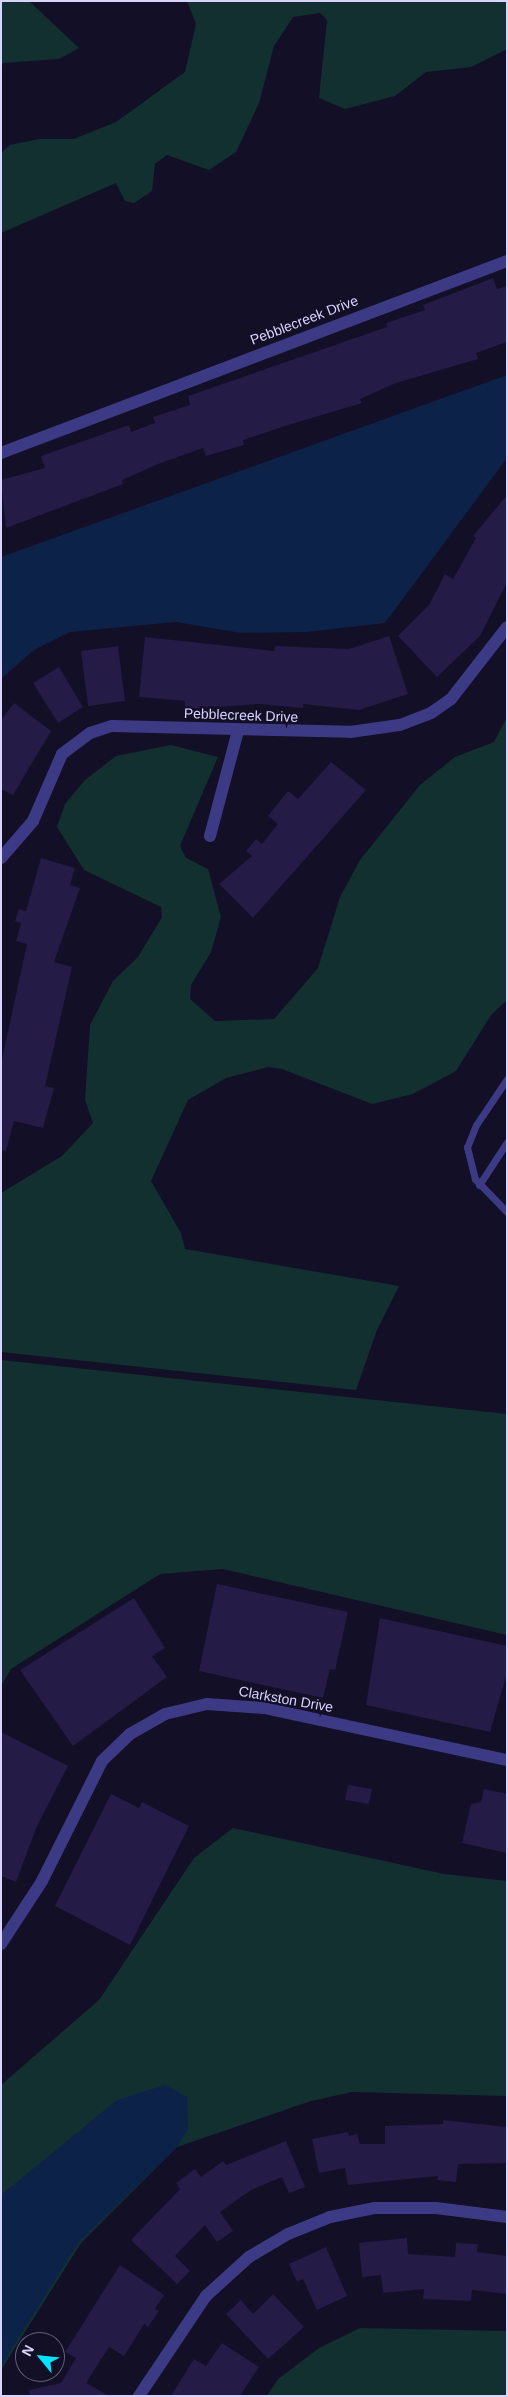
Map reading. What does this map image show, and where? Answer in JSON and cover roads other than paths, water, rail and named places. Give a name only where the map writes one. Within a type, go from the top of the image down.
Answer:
[{"type":"street","name":"Pebblecreek Drive","points":[[1,453],[507,261]]},
{"type":"street","name":"Pebblecreek Drive","points":[[1,858],[33,822],[62,754],[90,733],[112,726],[238,731],[369,731],[416,720],[451,699],[507,626]]},
{"type":"street","points":[[210,836],[238,731]]},
{"type":"street","name":"Clarkston Drive","points":[[1,1944],[42,1881],[102,1762],[130,1734],[165,1714],[207,1704],[264,1708],[507,1760]]},
{"type":"street","points":[[139,2396],[206,2296],[249,2257],[288,2234],[330,2217],[375,2208],[436,2208],[507,2216]]},
{"type":"lane","points":[[507,1079],[469,1137],[470,1164],[479,1186],[507,1212]]},
{"type":"lane","points":[[479,1186],[507,1142]]},
{"type":"water","points":[[507,375],[507,458],[385,623],[307,632],[241,633],[176,622],[70,632],[34,650],[1,679],[1,557]]},
{"type":"water","points":[[165,2085],[187,2097],[188,2129],[177,2147],[79,2242],[22,2332],[15,2332],[15,2344],[1,2366],[1,2195],[117,2100]]}]
